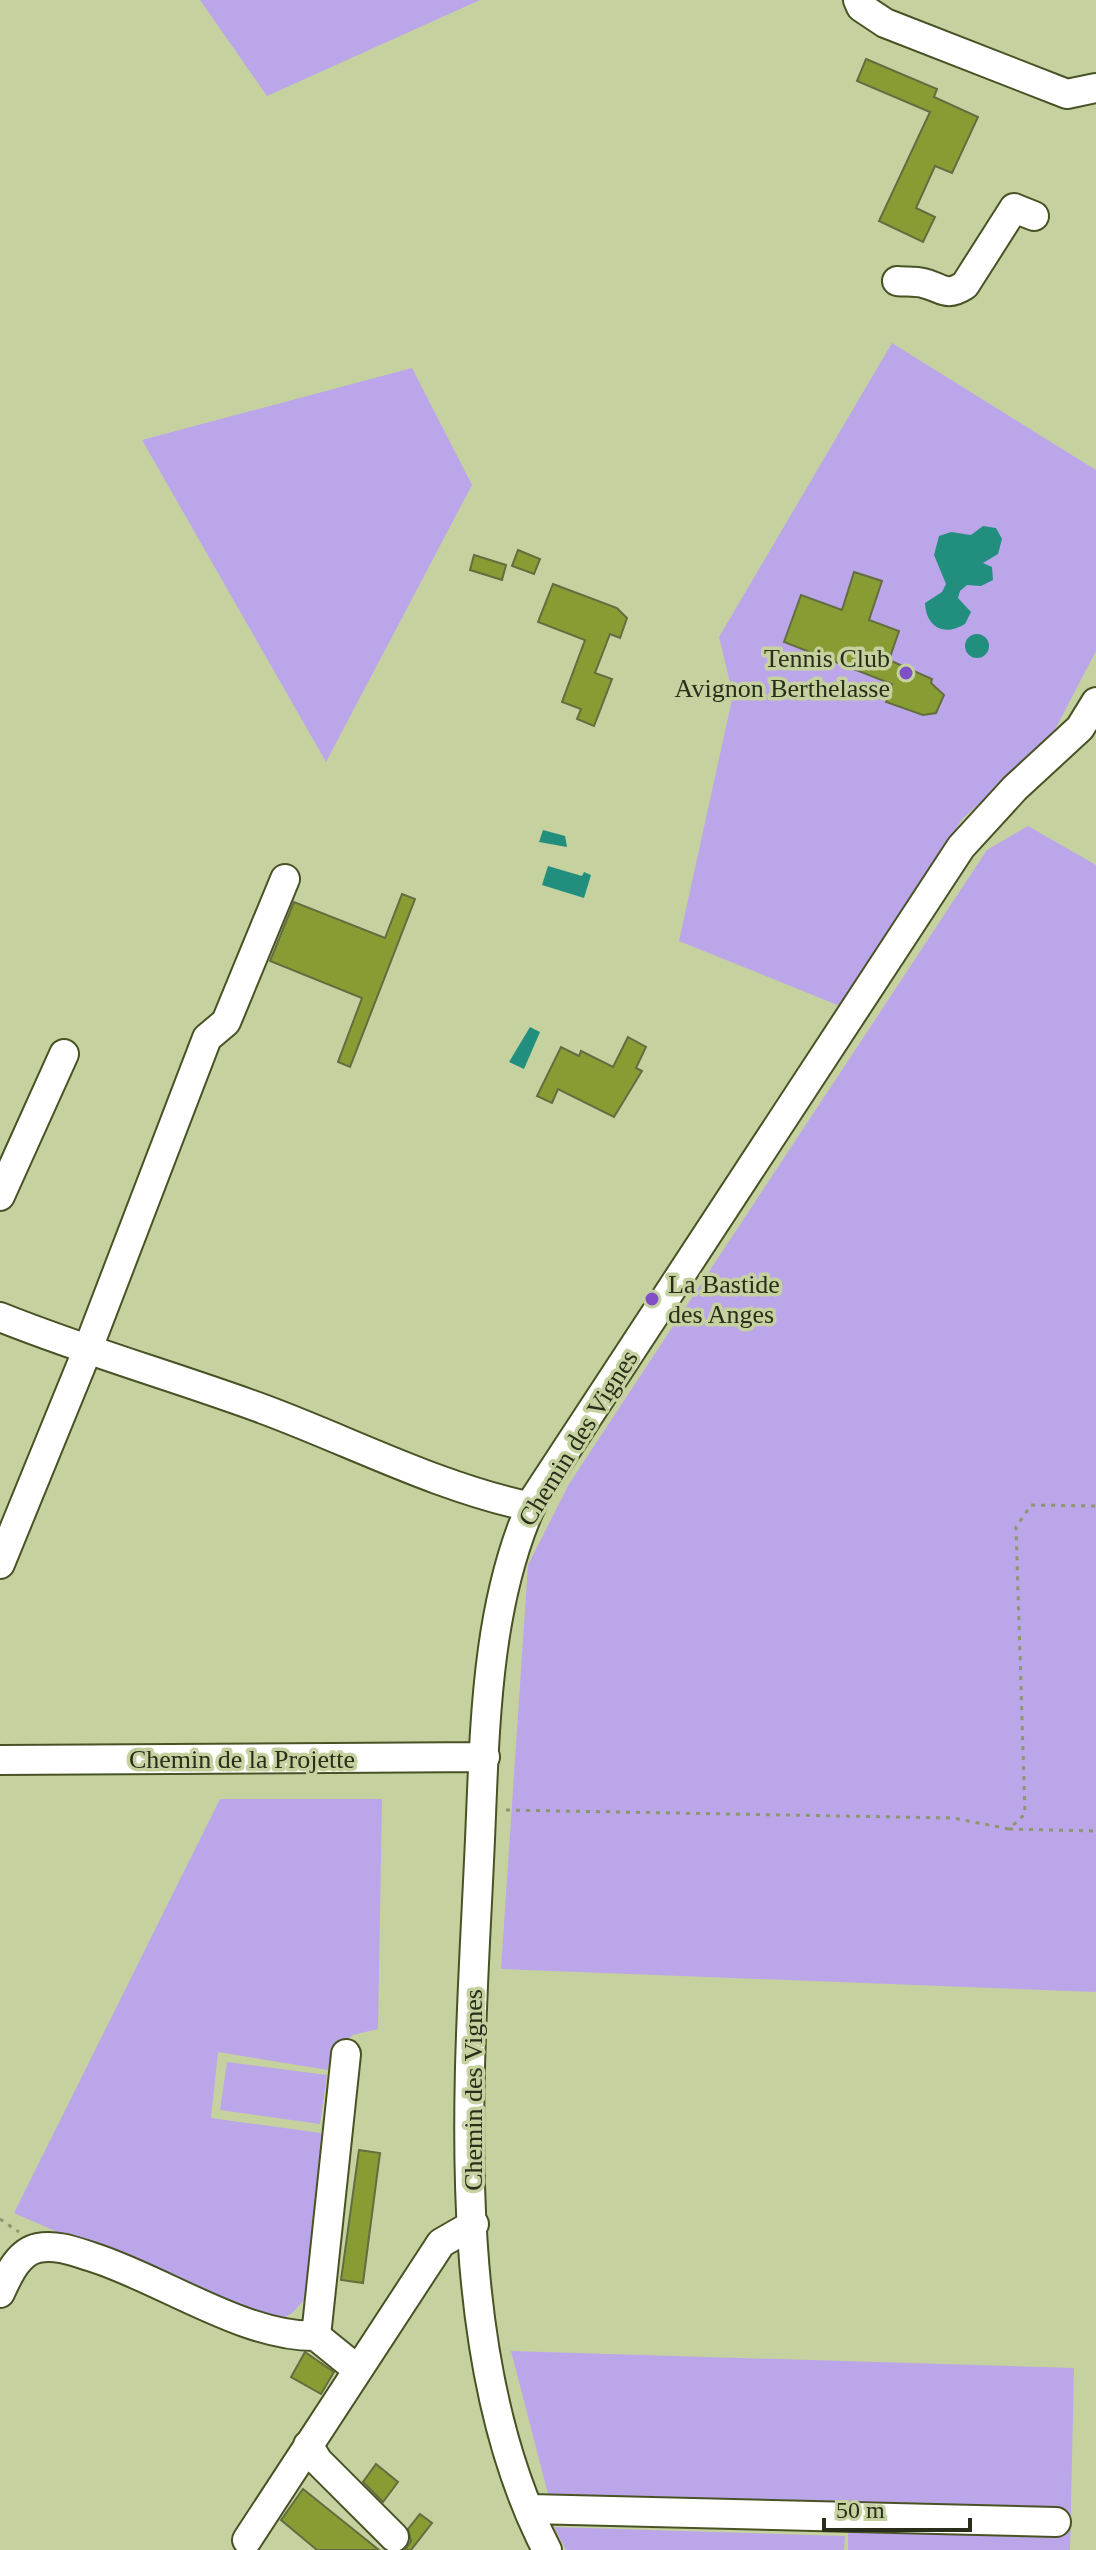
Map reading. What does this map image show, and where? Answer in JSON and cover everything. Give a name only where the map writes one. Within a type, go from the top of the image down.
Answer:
[{"type":"street","points":[[858,0],[861,7],[885,23],[1067,94],[1096,88]]},
{"type":"street","points":[[897,281],[925,283],[943,293],[954,292],[965,285],[1014,208],[1034,216]]},
{"type":"street","name":"Chemin des Vignes","points":[[547,2550],[492,2396],[480,2322],[469,2072],[485,1757],[504,1586],[515,1542],[531,1507],[961,847],[1015,788],[1080,728],[1096,702]]},
{"type":"street","points":[[0,1564],[87,1351],[207,1038],[226,1022],[285,879]]},
{"type":"street","points":[[0,1196],[64,1054]]},
{"type":"street","points":[[0,1317],[87,1351],[263,1409],[483,1497],[531,1507]]},
{"type":"street","name":"Chemin de la Projette","points":[[0,1760],[485,1757]]},
{"type":"street","points":[[316,2336],[346,2054]]},
{"type":"street","points":[[247,2540],[441,2243],[474,2224]]},
{"type":"street","points":[[0,2293],[14,2264],[37,2248],[65,2248],[112,2263],[252,2323],[299,2336],[316,2336],[358,2370]]},
{"type":"street","points":[[308,2445],[318,2461],[394,2537]]},
{"type":"street","points":[[530,2509],[1056,2522]]},
{"type":"path","points":[[1009,1829],[1025,1814],[1016,1527],[1031,1505],[1096,1506]]},
{"type":"path","points":[[482,1810],[953,1818],[1009,1829],[1096,1831]]},
{"type":"shaded area","points":[[200,0],[480,0],[267,96]]},
{"type":"shaded area","name":"Tennis Club Avignon Berthelasse","points":[[892,343],[1096,470],[1096,651],[1049,741],[962,819],[903,915],[840,1006],[679,941],[733,695],[719,637]]},
{"type":"shaded area","points":[[412,368],[472,485],[326,762],[142,440]]},
{"type":"shaded area","points":[[1028,826],[1096,865],[1096,1992],[501,1969],[528,1565],[569,1484],[987,850]]},
{"type":"shaded area","points":[[220,1799],[382,1799],[378,2029],[353,2035],[331,2052],[328,2070],[218,2052],[211,2118],[321,2133],[328,2143],[310,2294],[292,2313],[279,2321],[254,2318],[14,2213]]},
{"type":"shaded area","points":[[227,2062],[327,2075],[320,2124],[220,2110]]},
{"type":"shaded area","points":[[511,2351],[1074,2368],[1070,2550],[848,2550],[848,2532],[555,2521]]},
{"type":"shaded area","points":[[554,2527],[845,2536],[844,2550],[566,2550]]},
{"type":"water","points":[[983,526],[996,528],[1002,539],[998,554],[983,563],[992,567],[993,580],[981,586],[967,585],[960,591],[958,598],[971,612],[965,624],[950,630],[938,627],[929,618],[925,603],[942,592],[946,584],[934,555],[939,536],[951,532],[971,535]]},
{"type":"water","points":[[977,634],[985,638],[989,646],[985,654],[977,658],[969,654],[965,646],[969,638]]},
{"type":"water","points":[[543,830],[565,836],[567,847],[539,842]]},
{"type":"water","points":[[548,866],[582,876],[584,872],[591,875],[584,898],[542,885]]},
{"type":"water","points":[[530,1027],[540,1032],[524,1069],[509,1062]]},
{"type":"building","points":[[866,59],[937,89],[934,97],[978,117],[952,173],[935,166],[916,208],[935,217],[923,242],[879,221],[930,112],[857,81]]},
{"type":"building","points":[[518,550],[540,559],[534,574],[512,566]]},
{"type":"building","points":[[474,555],[506,565],[502,580],[470,570]]},
{"type":"building","points":[[854,572],[882,581],[869,620],[899,631],[889,660],[932,679],[931,683],[944,695],[936,713],[923,715],[886,702],[892,684],[784,642],[801,595],[842,610]]},
{"type":"building","points":[[553,584],[617,608],[627,618],[620,638],[610,634],[595,673],[612,679],[594,726],[577,719],[581,709],[562,702],[585,640],[538,622]]},
{"type":"building","points":[[402,894],[415,899],[350,1067],[338,1062],[362,998],[270,961],[294,902],[385,938]]},
{"type":"building","points":[[628,1037],[646,1047],[636,1068],[642,1071],[614,1117],[558,1089],[552,1103],[537,1096],[561,1047],[579,1056],[581,1051],[613,1067]]},
{"type":"building","points":[[359,2150],[380,2153],[363,2283],[341,2280]]},
{"type":"building","points":[[305,2352],[334,2372],[321,2394],[291,2377]]},
{"type":"building","points":[[376,2464],[398,2482],[383,2502],[363,2482]]},
{"type":"building","points":[[303,2489],[379,2550],[317,2550],[281,2520]]},
{"type":"building","points":[[420,2514],[432,2523],[411,2550],[405,2550],[411,2541],[408,2529]]},
{"type":"place","name":"Tennis Club Avignon Berthelasse","points":[[906,673]]},
{"type":"place","name":"La Bastide des Anges","points":[[652,1299]]}]
